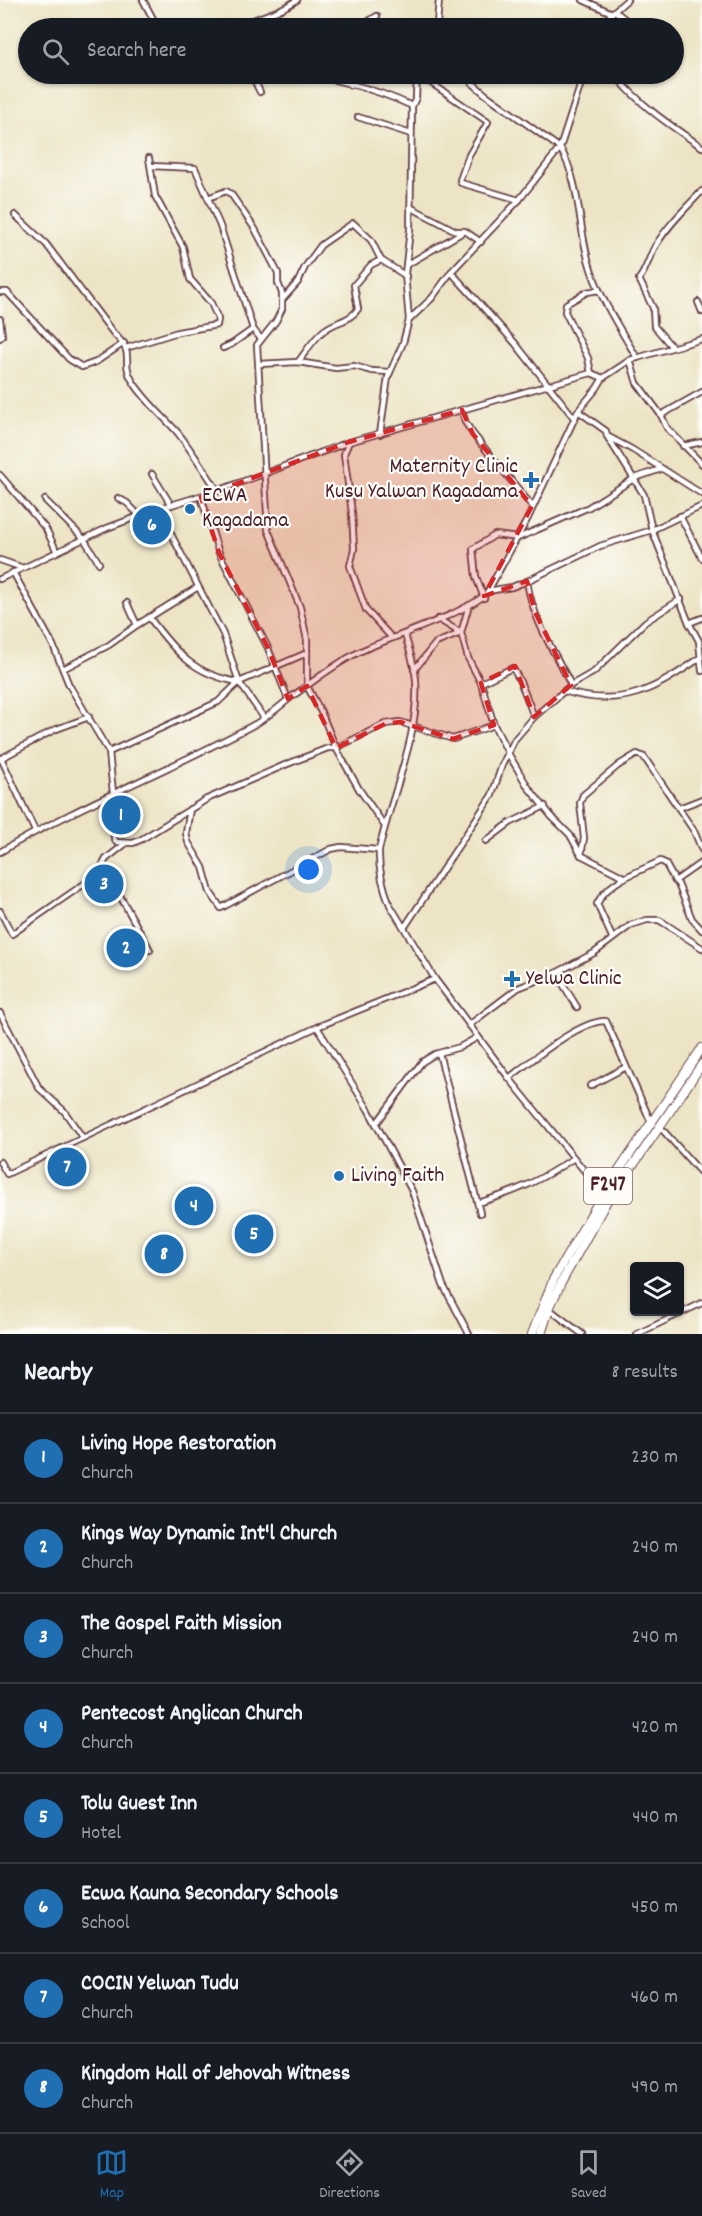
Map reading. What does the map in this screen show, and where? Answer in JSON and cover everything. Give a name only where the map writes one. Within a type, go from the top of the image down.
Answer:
[{"type":"main road","name":"F247","points":[[532,1334],[554,1278],[651,1122],[702,1048]]},
{"type":"main road","name":"F247","points":[[541,1334],[549,1309],[605,1197],[660,1126],[702,1064]]},
{"type":"street","points":[[143,0],[153,18]]},
{"type":"street","points":[[257,18],[270,16],[297,0]]},
{"type":"street","points":[[438,18],[439,0]]},
{"type":"street","points":[[583,0],[614,12],[622,18]]},
{"type":"street","points":[[601,0],[601,8]]},
{"type":"street","points":[[609,18],[627,0]]},
{"type":"street","points":[[256,84],[260,92]]},
{"type":"street","points":[[346,84],[392,96],[412,106]]},
{"type":"street","points":[[380,434],[390,372],[403,343],[409,320],[405,276],[408,264],[412,106],[416,98],[417,84]]},
{"type":"street","points":[[431,84],[488,123],[469,155],[461,183],[519,200]]},
{"type":"street","points":[[474,84],[560,148],[569,164],[588,260],[599,290],[637,358]]},
{"type":"street","points":[[409,320],[432,298],[451,272],[519,200],[560,148],[581,84]]},
{"type":"street","points":[[623,84],[636,99],[658,117],[702,147]]},
{"type":"street","points":[[358,117],[411,134]]},
{"type":"street","points":[[0,292],[7,292],[69,359],[82,367],[96,362],[125,345],[217,325],[218,319],[212,303],[190,279],[183,246],[155,196],[149,158]]},
{"type":"street","points":[[151,166],[195,168],[220,226],[253,329],[261,339]]},
{"type":"street","points":[[208,198],[225,191],[231,194],[246,214],[278,273],[282,309],[276,321],[257,345],[268,530],[300,607],[306,640],[307,686],[336,748],[359,789],[384,825]]},
{"type":"street","points":[[672,347],[654,326],[653,308],[639,279],[647,268],[655,247],[676,219],[702,191]]},
{"type":"street","points":[[410,207],[456,231],[465,231],[481,242]]},
{"type":"street","points":[[15,216],[46,244],[114,334],[125,345],[127,366],[132,379],[151,406],[178,434],[218,491]]},
{"type":"street","points":[[282,300],[298,282],[305,267],[321,245],[353,223],[371,240],[381,260],[405,276]]},
{"type":"street","points":[[408,264],[465,231]]},
{"type":"street","points":[[298,362],[323,331],[346,321],[355,313],[358,309],[354,285],[372,265],[381,260]]},
{"type":"street","points":[[451,272],[515,343],[575,419]]},
{"type":"street","points":[[591,374],[588,358],[566,312],[566,304],[587,292],[599,290]]},
{"type":"street","points":[[698,302],[702,312]]},
{"type":"street","points":[[0,319],[2,336],[0,338]]},
{"type":"street","points":[[223,348],[232,345],[253,329]]},
{"type":"street","points":[[0,852],[35,831],[264,718],[288,699],[359,652],[405,635],[484,598],[518,538],[578,411],[603,378],[630,360],[702,339]]},
{"type":"street","points":[[630,360],[637,383],[661,415],[667,428],[702,464]]},
{"type":"street","points":[[259,364],[298,362],[336,368],[354,366],[372,371],[390,372]]},
{"type":"street","points":[[0,579],[84,539],[140,516],[218,491],[349,441],[546,385],[591,374],[603,378]]},
{"type":"street","points":[[661,415],[702,392]]},
{"type":"street","points":[[462,410],[465,422],[473,434],[532,506]]},
{"type":"street","points":[[578,411],[606,431],[644,495],[652,530],[681,599],[688,622],[699,641],[702,670]]},
{"type":"street","points":[[607,436],[678,477],[702,494]]},
{"type":"street","points":[[349,441],[344,454],[354,549],[350,566],[366,610],[392,638]]},
{"type":"street","points":[[683,446],[702,442]]},
{"type":"street","points":[[484,598],[476,577],[473,549],[495,535],[518,538],[589,507],[635,478],[661,469]]},
{"type":"street","points":[[152,474],[171,505]]},
{"type":"street","points":[[0,475],[46,529],[57,552]]},
{"type":"street","points":[[201,497],[219,553],[268,648],[288,699]]},
{"type":"street","points":[[118,498],[127,502],[140,516]]},
{"type":"street","points":[[45,500],[84,539],[99,563]]},
{"type":"street","points":[[488,591],[512,587],[607,543],[652,530],[702,506]]},
{"type":"street","points":[[158,509],[223,634],[239,682],[264,718]]},
{"type":"street","points":[[680,516],[702,558]]},
{"type":"street","points":[[0,561],[23,568]]},
{"type":"street","points":[[13,572],[48,635],[69,685],[109,752],[116,842],[126,843],[142,839],[190,809],[285,765],[328,748],[336,748],[385,724],[400,722],[453,739],[494,725]]},
{"type":"street","points":[[527,581],[529,597],[535,612],[571,685]]},
{"type":"street","points":[[63,669],[109,645],[198,587]]},
{"type":"street","points":[[404,928],[492,795],[515,739],[534,717],[571,685],[594,672],[645,622],[681,599]]},
{"type":"street","points":[[127,603],[137,625]]},
{"type":"street","points":[[470,605],[461,633],[468,658],[481,683],[494,725],[508,753],[528,788],[570,835],[581,855],[624,877]]},
{"type":"street","points":[[149,617],[176,652],[191,664],[224,680],[239,682]]},
{"type":"street","points":[[688,622],[702,618]]},
{"type":"street","points":[[438,619],[461,633]]},
{"type":"street","points":[[414,670],[436,643],[461,633]]},
{"type":"street","points":[[405,635],[414,670],[416,701],[413,726],[379,850],[378,863],[386,894],[390,905],[435,980],[605,1197]]},
{"type":"street","points":[[109,752],[218,702],[239,682],[307,653]]},
{"type":"street","points":[[564,691],[597,698],[629,696],[680,673],[701,658]]},
{"type":"street","points":[[481,683],[512,668],[516,671],[534,717]]},
{"type":"street","points":[[35,831],[0,758],[54,730],[89,717]]},
{"type":"street","points":[[581,855],[584,838],[580,803],[583,795],[619,765],[637,754],[643,755],[679,808],[694,831],[702,850]]},
{"type":"street","points":[[679,808],[702,799]]},
{"type":"street","points":[[486,841],[510,824],[545,806]]},
{"type":"street","points":[[190,809],[186,833],[188,842],[203,867],[210,892],[221,908],[331,849],[348,847],[379,850]]},
{"type":"street","points":[[0,911],[12,934],[97,875],[110,854],[126,843]]},
{"type":"street","points":[[612,937],[598,910],[597,904],[603,894],[624,877],[660,861],[665,863],[678,884],[692,919],[702,930]]},
{"type":"street","points":[[675,881],[702,862]]},
{"type":"street","points":[[103,865],[150,950]]},
{"type":"street","points":[[469,1025],[518,988],[556,973],[594,952],[631,925],[647,920],[658,920],[702,948]]},
{"type":"street","points":[[556,973],[577,1007]]},
{"type":"street","points":[[0,1162],[7,1174],[317,1027],[435,980]]},
{"type":"street","points":[[0,1013],[39,1088],[64,1111],[83,1138]]},
{"type":"street","points":[[510,1078],[547,1049],[598,1020],[606,1021],[651,1122]]},
{"type":"street","points":[[317,1027],[376,1124],[416,1200],[443,1285],[469,1334]]},
{"type":"street","points":[[376,1124],[422,1062],[439,1053],[460,1047],[478,1036]]},
{"type":"street","points":[[439,1053],[480,1214]]},
{"type":"street","points":[[591,1086],[626,1067]]},
{"type":"street","points":[[660,1126],[702,1174]]},
{"type":"street","points":[[478,1203],[534,1184],[574,1158]]},
{"type":"street","points":[[637,1334],[702,1303]]},
{"type":"street","points":[[549,1309],[568,1321],[582,1334]]},
{"type":"highlighted area","points":[[462,410],[473,434],[532,506],[484,596],[527,581],[535,612],[571,685],[534,717],[515,666],[481,683],[494,725],[453,739],[400,722],[385,724],[336,748],[307,686],[288,699],[268,648],[219,553],[201,497],[349,442]]},
{"type":"shaded area","name":"Maternity Clinic Kusu Yalwan Kagadama","points":[[532,467],[544,477],[531,495],[518,482]]},
{"type":"place","name":"Maternity Clinic Kusu Yalwan Kagadama","points":[[531,480]]},
{"type":"place","name":"ECWA Kagadama","points":[[190,509]]},
{"type":"place","name":"Ecwa Kauna Secondary Schools","points":[[152,525]]},
{"type":"place","name":"Living Hope Restoration","points":[[121,815]]},
{"type":"place","name":"The Gospel Faith Mission","points":[[104,884]]},
{"type":"place","name":"Kings Way Dynamic Int'l Church","points":[[126,948]]},
{"type":"place","name":"Yelwa Clinic","points":[[512,979]]},
{"type":"place","name":"COCIN Yelwan Tudu","points":[[67,1167]]},
{"type":"place","name":"Living Faith","points":[[339,1176]]},
{"type":"place","name":"Pentecost Anglican Church","points":[[194,1206]]},
{"type":"place","name":"Tolu Guest Inn","points":[[254,1234]]},
{"type":"place","name":"Kingdom Hall of Jehovah Witness","points":[[164,1254]]}]
